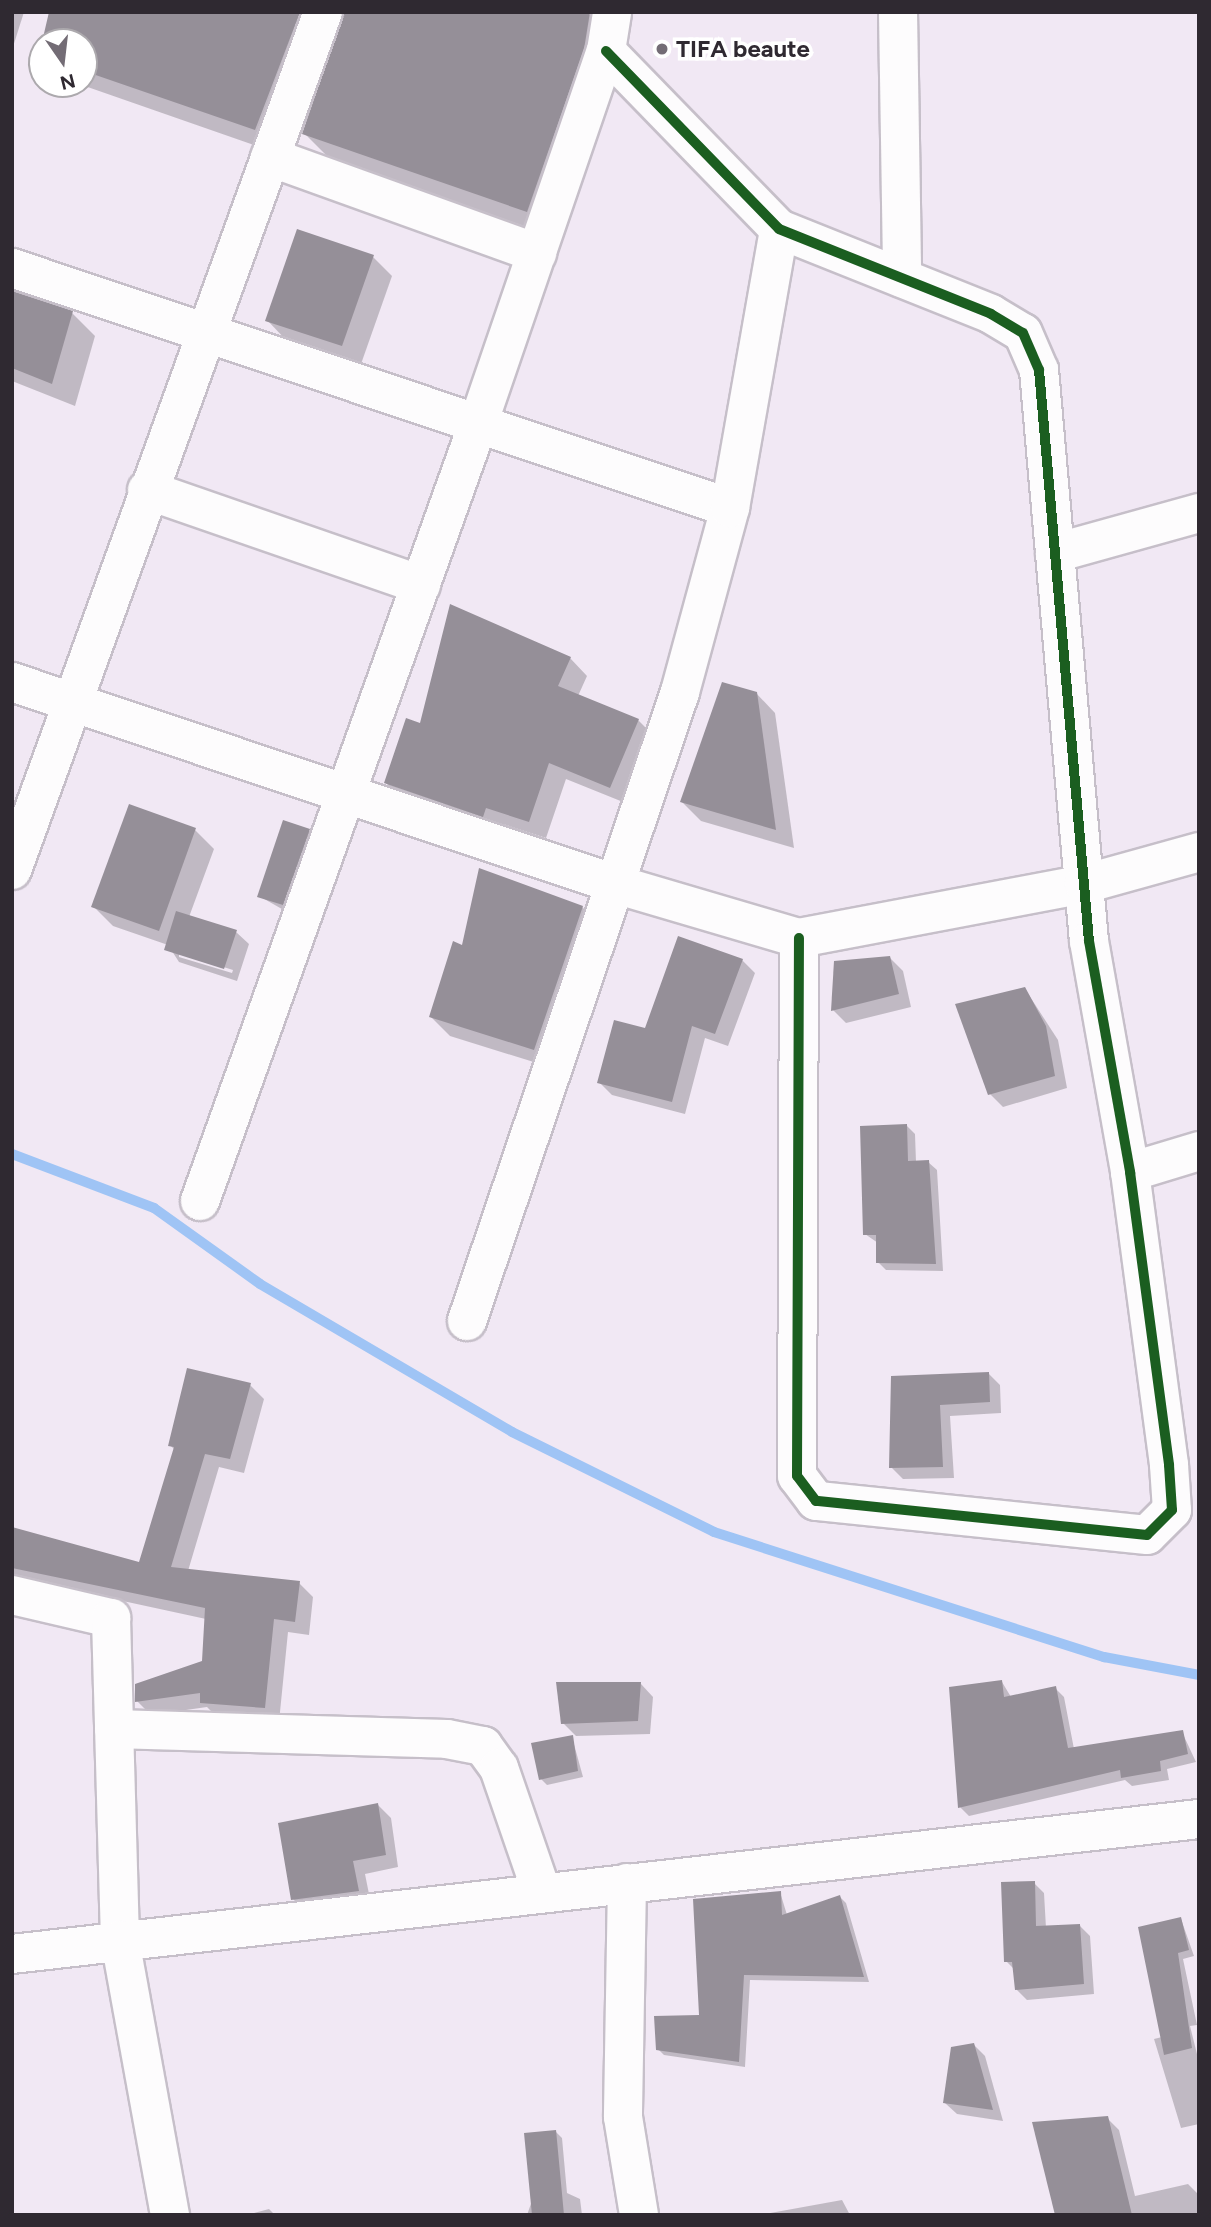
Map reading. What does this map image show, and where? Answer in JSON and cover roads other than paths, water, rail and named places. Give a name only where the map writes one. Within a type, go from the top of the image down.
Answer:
[{"type":"street","points":[[12,870],[69,701],[323,12]]},
{"type":"street","points":[[200,1202],[478,424],[606,51],[612,12]]},
{"type":"street","points":[[898,12],[902,278]]},
{"type":"street","points":[[606,51],[779,229],[902,278],[1023,333],[1039,370],[1084,884],[1130,1172],[1184,1460],[1172,1510],[1147,1535],[816,1501],[797,1476],[799,938]]},
{"type":"street","points":[[270,157],[537,253]]},
{"type":"street","points":[[467,1321],[680,692],[730,508],[779,229]]},
{"type":"street","points":[[12,268],[730,508]]},
{"type":"street","points":[[147,490],[421,585]]},
{"type":"street","points":[[1055,553],[1199,513]]},
{"type":"street","points":[[12,682],[615,884],[799,938],[1084,884],[1199,852]]},
{"type":"street","points":[[1130,1172],[1199,1151]]},
{"type":"street","points":[[12,1595],[111,1618],[120,1940],[170,2215]]},
{"type":"street","points":[[114,1729],[447,1739],[483,1746],[499,1768],[542,1893]]},
{"type":"street","points":[[12,1954],[1199,1819]]},
{"type":"street","points":[[627,1883],[623,2116],[639,2215]]},
{"type":"waterway","points":[[12,1154],[154,1208],[260,1284],[512,1432],[714,1532],[1104,1657],[1199,1675]]},
{"type":"place","name":"TIFA beaute","points":[[662,49]]}]
